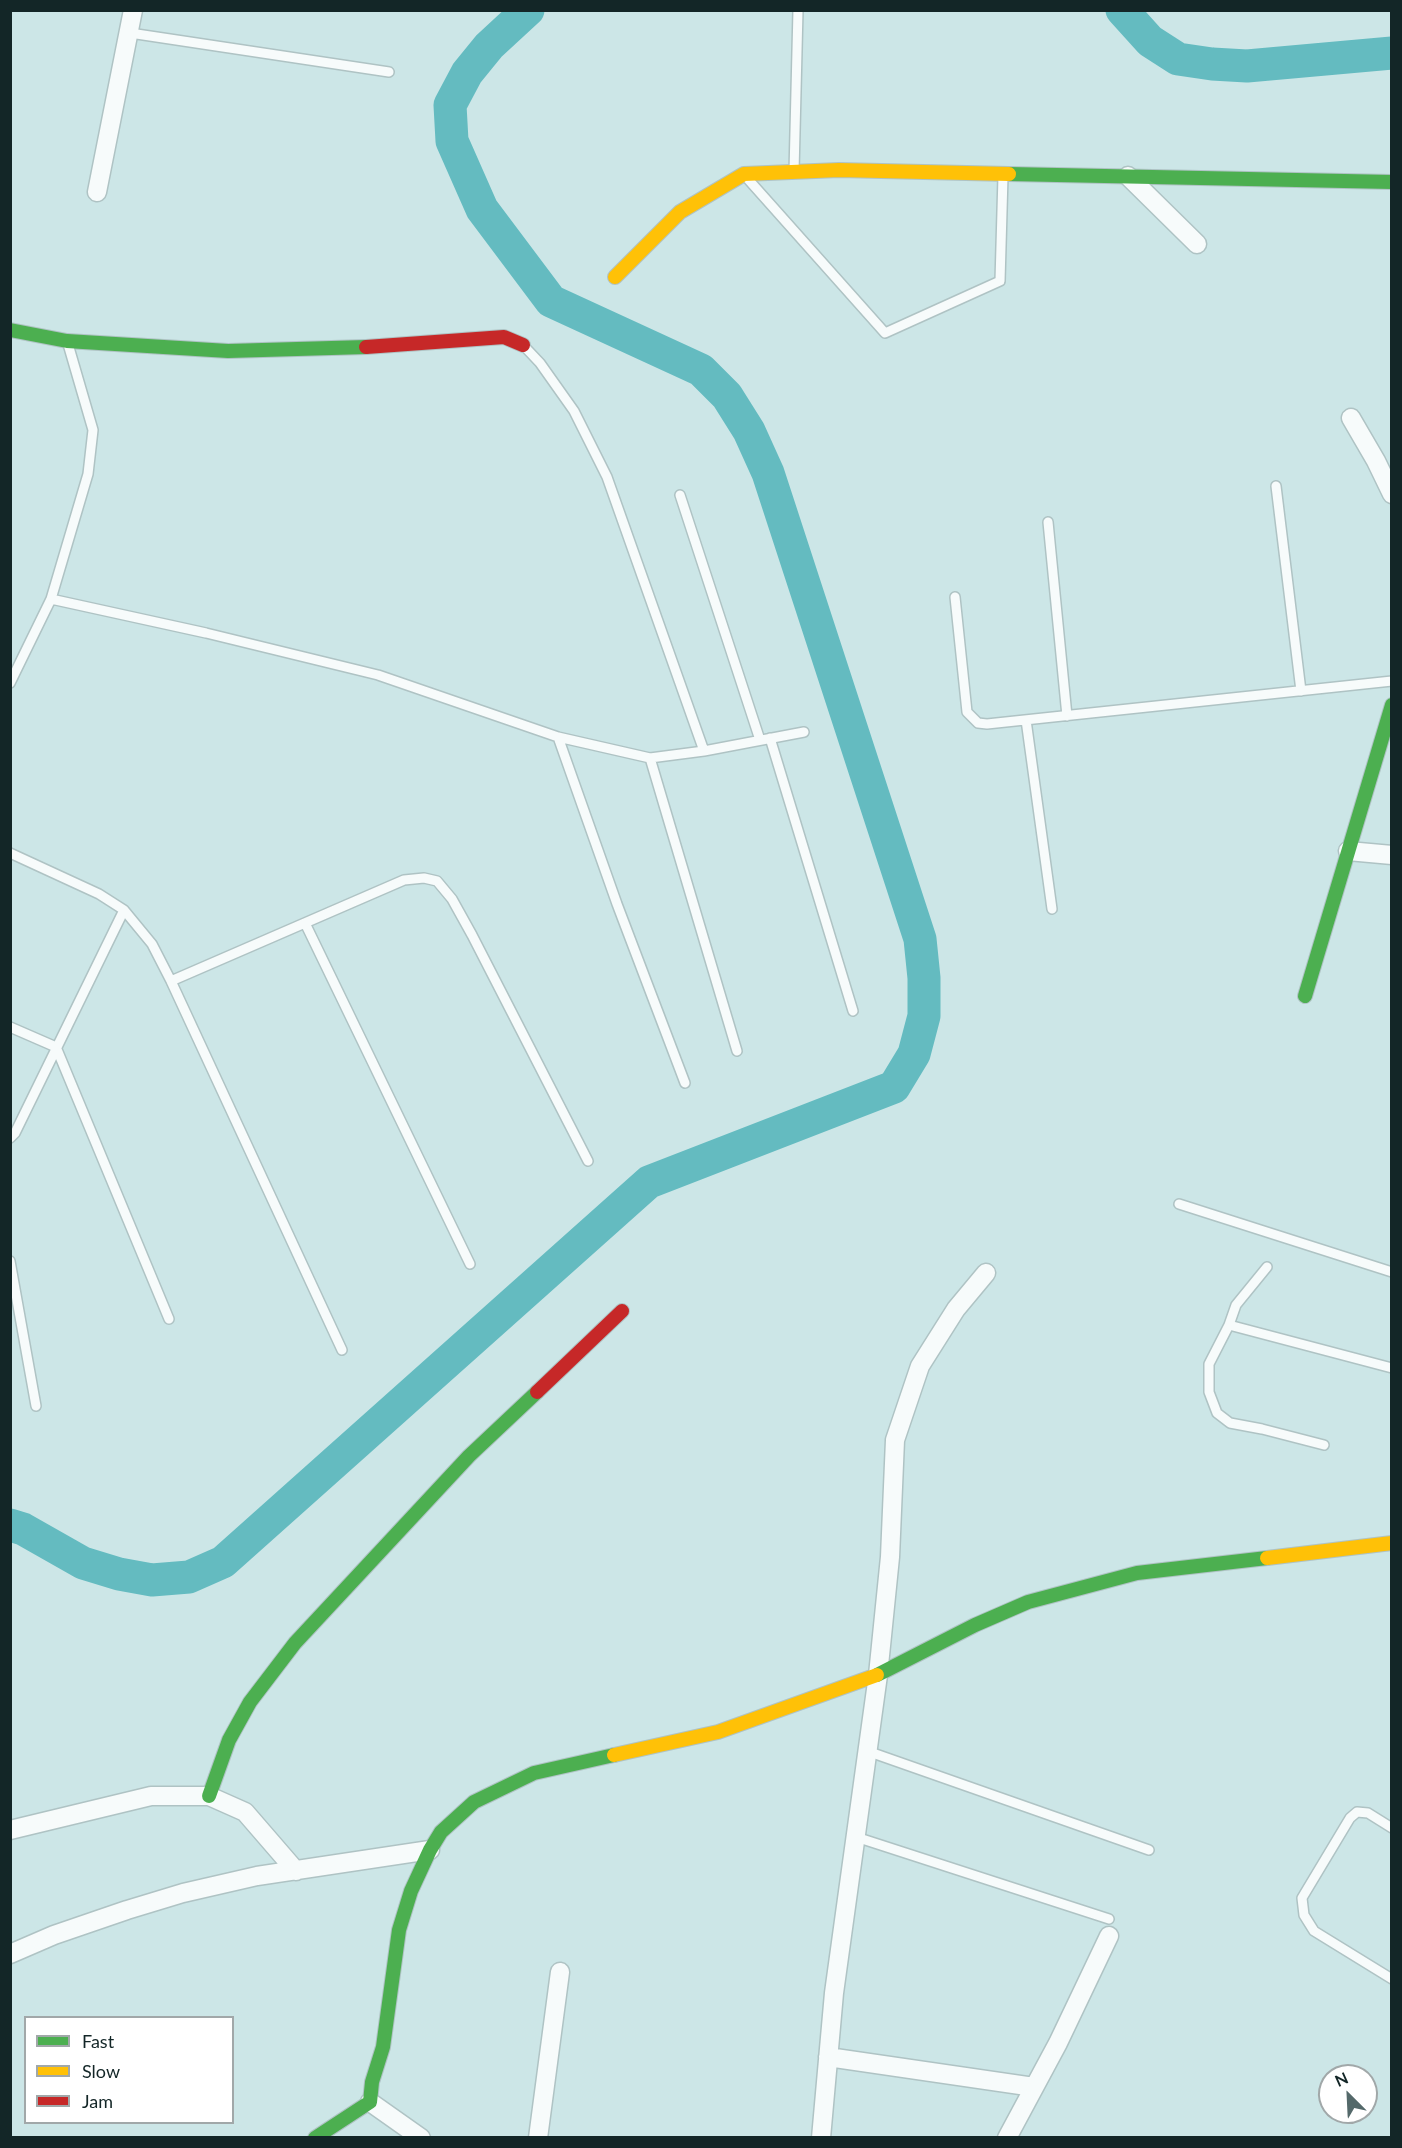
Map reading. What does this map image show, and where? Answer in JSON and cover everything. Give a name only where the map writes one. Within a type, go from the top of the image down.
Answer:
[{"type":"street","points":[[97,192],[133,10]]},
{"type":"street","points":[[615,277],[680,212],[744,174],[839,170],[1392,182]]},
{"type":"street","points":[[1128,176],[1197,244]]},
{"type":"street","points":[[10,330],[67,341],[228,351],[399,346],[504,337],[523,345]]},
{"type":"street","points":[[1352,418],[1392,494]]},
{"type":"street","points":[[1305,996],[1392,705]]},
{"type":"street","points":[[1348,851],[1392,855]]},
{"type":"street","points":[[821,2138],[834,1993],[878,1675],[890,1557],[895,1440],[920,1366],[956,1309],[986,1273]]},
{"type":"street","points":[[209,1796],[234,1730],[250,1702],[295,1643],[469,1456],[622,1311]]},
{"type":"street","points":[[370,2102],[372,2082],[383,2048],[399,1930],[411,1891],[441,1832],[474,1802],[534,1773],[718,1732],[878,1675],[975,1625],[1028,1602],[1137,1573],[1307,1552],[1389,1547]]},
{"type":"street","points":[[10,1830],[151,1796],[209,1796],[245,1812],[297,1871]]},
{"type":"street","points":[[10,1954],[127,1910],[183,1893],[257,1876],[430,1850]]},
{"type":"street","points":[[1007,2138],[1034,2087],[1109,1928]]},
{"type":"street","points":[[538,2138],[560,1972]]},
{"type":"street","points":[[828,2057],[1034,2087]]},
{"type":"street","points":[[315,2138],[370,2102]]},
{"type":"street","points":[[370,2102],[421,2138]]},
{"type":"lane","points":[[794,172],[798,10]]},
{"type":"lane","points":[[130,33],[389,72]]},
{"type":"lane","points":[[744,174],[885,333],[1000,280],[1003,173]]},
{"type":"lane","points":[[10,683],[51,599],[88,474],[93,430],[67,341]]},
{"type":"lane","points":[[523,345],[540,363],[574,411],[607,477],[704,750]]},
{"type":"lane","points":[[1276,486],[1301,691]]},
{"type":"lane","points":[[680,495],[765,739],[853,1011]]},
{"type":"lane","points":[[1048,522],[1067,716]]},
{"type":"lane","points":[[955,597],[967,712],[978,723],[1067,716],[1392,681]]},
{"type":"lane","points":[[51,599],[206,633],[378,675],[558,737],[650,758],[804,732]]},
{"type":"lane","points":[[1026,720],[1052,909]]},
{"type":"lane","points":[[558,737],[617,904],[685,1083]]},
{"type":"lane","points":[[650,758],[737,1051]]},
{"type":"lane","points":[[10,853],[99,894],[124,910],[152,944],[342,1350]]},
{"type":"lane","points":[[171,981],[404,880],[424,878],[436,881],[452,899],[472,935],[588,1161]]},
{"type":"lane","points":[[10,1138],[15,1133],[124,910]]},
{"type":"lane","points":[[305,923],[470,1264]]},
{"type":"lane","points":[[10,1027],[56,1047],[169,1319]]},
{"type":"lane","points":[[1179,1204],[1392,1272]]},
{"type":"lane","points":[[10,1261],[36,1406]]},
{"type":"lane","points":[[1267,1267],[1236,1305],[1229,1325],[1209,1364],[1209,1392],[1217,1413],[1230,1423],[1324,1445]]},
{"type":"lane","points":[[1229,1325],[1392,1368]]},
{"type":"lane","points":[[867,1751],[1149,1850]]},
{"type":"lane","points":[[1392,1828],[1368,1813],[1357,1812],[1350,1818],[1302,1898],[1304,1915],[1314,1931],[1392,1979]]},
{"type":"lane","points":[[856,1837],[1109,1928]]},
{"type":"waterway","points":[[10,1525],[23,1529],[83,1563],[119,1574],[152,1580],[189,1577],[223,1562],[649,1182],[894,1087],[914,1054],[924,1016],[924,978],[920,939],[768,473],[749,431],[727,396],[701,370],[551,301],[482,209],[452,141],[450,105],[467,73],[489,46],[528,10]]},
{"type":"waterway","points":[[1122,10],[1150,41],[1178,59],[1247,66],[1392,53]]},
{"type":"traffic: fast","points":[[1009,174],[1392,182]]},
{"type":"traffic: fast","points":[[10,330],[67,341],[228,351],[366,347]]},
{"type":"traffic: fast","points":[[1305,996],[1392,705]]},
{"type":"traffic: fast","points":[[209,1796],[229,1740],[250,1702],[295,1643],[469,1456],[537,1392]]},
{"type":"traffic: fast","points":[[877,1675],[975,1625],[1028,1602],[1137,1573],[1267,1558]]},
{"type":"traffic: fast","points":[[315,2138],[370,2102],[372,2082],[383,2047],[399,1930],[411,1891],[441,1832],[474,1802],[534,1773],[614,1755]]},
{"type":"traffic: slow","points":[[615,277],[680,212],[744,174],[839,170],[1009,174]]},
{"type":"traffic: slow","points":[[1267,1558],[1392,1543]]},
{"type":"traffic: slow","points":[[614,1755],[718,1732],[877,1675]]},
{"type":"traffic: jam","points":[[366,347],[504,337],[523,345]]},
{"type":"traffic: jam","points":[[537,1392],[622,1311]]}]
